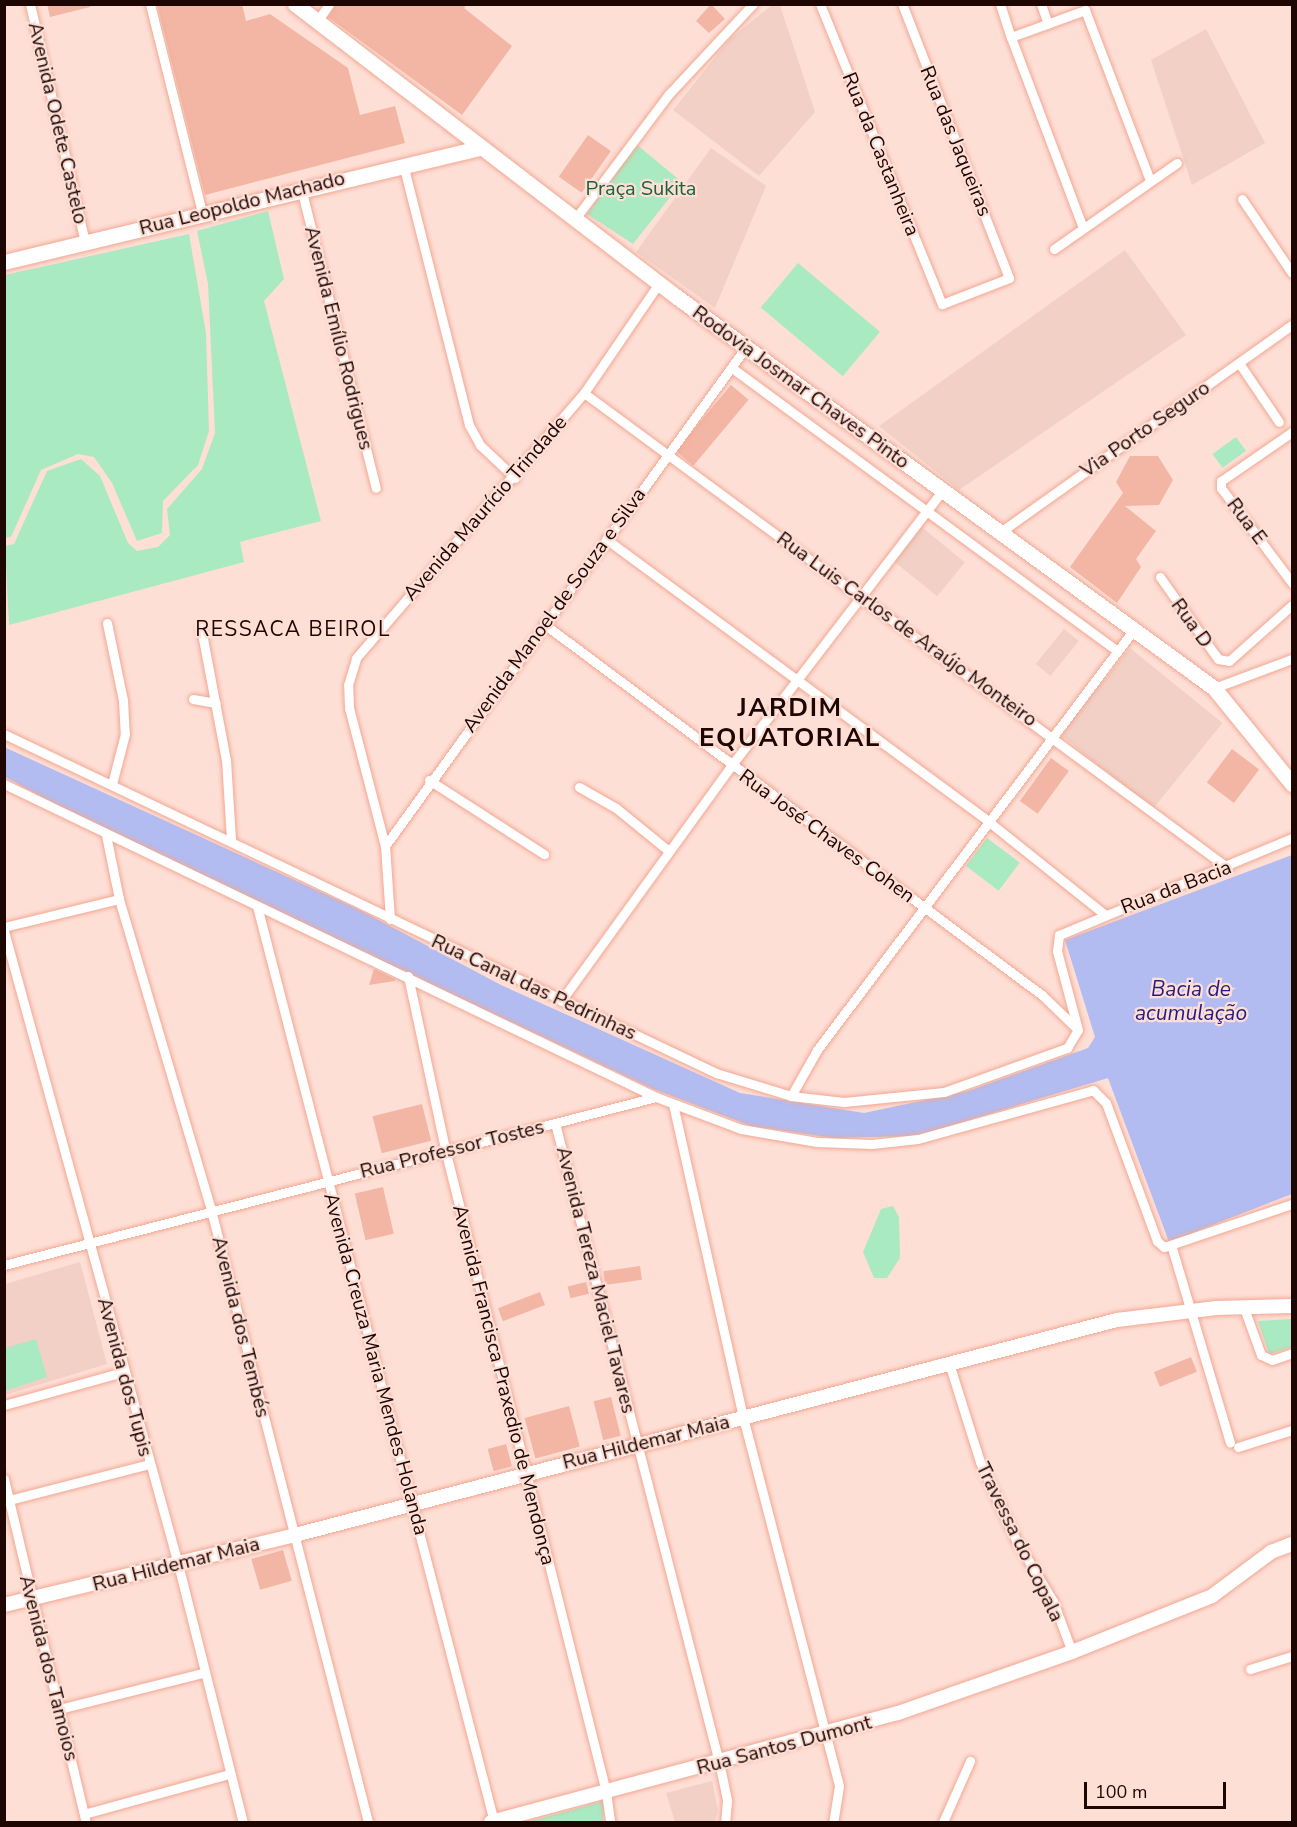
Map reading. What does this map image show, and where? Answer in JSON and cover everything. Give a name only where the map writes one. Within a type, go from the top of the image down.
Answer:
[{"type":"main road","name":"Rodovia Josmar Chaves Pinto","points":[[295,4],[659,283],[941,492],[1135,628],[1214,688],[1293,784]]},
{"type":"main road","name":"Rua Leopoldo Machado","points":[[4,262],[301,188],[480,148]]},
{"type":"main road","name":"Rua Hildemar Maia","points":[[4,1605],[295,1535],[412,1501],[1117,1320],[1189,1310],[1293,1306]]},
{"type":"main road","name":"Rua Santos Dumont","points":[[493,1822],[824,1736],[1072,1652],[1212,1596],[1271,1552],[1293,1544]]},
{"type":"street","name":"Avenida Odete Castelo","points":[[30,4],[85,242]]},
{"type":"street","points":[[150,4],[202,212]]},
{"type":"street","points":[[318,20],[329,4]]},
{"type":"street","points":[[575,219],[669,94],[753,4]]},
{"type":"street","name":"Rua da Castanheira","points":[[820,4],[942,304],[1009,278]]},
{"type":"street","name":"Rua das Jaqueiras","points":[[902,4],[1009,278]]},
{"type":"street","points":[[1000,4],[1083,228]]},
{"type":"street","points":[[1041,4],[1048,24]]},
{"type":"street","points":[[1011,37],[1085,10],[1150,180]]},
{"type":"street","points":[[1054,249],[1177,163]]},
{"type":"street","points":[[403,164],[469,424],[480,445],[515,478]]},
{"type":"street","name":"Avenida Emílio Rodrigues","points":[[301,188],[376,488]]},
{"type":"street","points":[[1242,199],[1293,273]]},
{"type":"street","name":"Avenida Maurício Trindade","points":[[390,919],[385,846],[353,732],[350,672],[367,643],[515,478],[584,393],[659,283]]},
{"type":"street","name":"Via Porto Seguro","points":[[999,533],[1293,325]]},
{"type":"street","name":"Avenida Manoel de Souza e Silva","points":[[385,846],[429,780],[730,372],[746,347]]},
{"type":"street","points":[[1239,363],[1279,422]]},
{"type":"street","points":[[730,372],[928,508],[1117,651]]},
{"type":"street","name":"Rua Luis Carlos de Araújo Monteiro","points":[[584,393],[667,456],[862,595],[1228,867]]},
{"type":"street","name":"Rua E","points":[[1293,432],[1221,481],[1221,488],[1293,583]]},
{"type":"street","points":[[561,1000],[731,766],[941,492]]},
{"type":"street","points":[[606,539],[988,821],[1104,914]]},
{"type":"street","name":"Rua D","points":[[1160,577],[1218,659],[1229,661],[1293,605]]},
{"type":"street","points":[[106,623],[123,700],[125,734],[112,784]]},
{"type":"street","name":"Rua José Chaves Cohen","points":[[544,624],[731,766],[1042,994],[1077,1029]]},
{"type":"street","points":[[201,628],[216,703],[231,840]]},
{"type":"street","points":[[791,1096],[817,1050],[925,908],[1051,735],[1135,628]]},
{"type":"street","points":[[1214,688],[1293,659]]},
{"type":"street","points":[[193,699],[216,703]]},
{"type":"street","name":"Rua Canal das Pedrinhas","points":[[4,734],[231,840],[390,919],[722,1076],[791,1096],[857,1103],[944,1092],[1060,1051],[1072,1043],[1077,1029]]},
{"type":"street","points":[[429,780],[544,854]]},
{"type":"street","points":[[4,784],[656,1097],[765,1136],[872,1144],[948,1134],[1085,1090],[1103,1096],[1157,1240],[1172,1248],[1189,1310],[1234,1445],[1293,1430]]},
{"type":"street","points":[[579,787],[616,808],[669,851]]},
{"type":"street","name":"Avenida dos Tembés","points":[[106,834],[119,899],[211,1210],[368,1822]]},
{"type":"street","name":"Rua da Bacia","points":[[1077,1029],[1057,951],[1059,935],[1104,914],[1228,867],[1293,838]]},
{"type":"street","points":[[4,929],[119,899]]},
{"type":"street","name":"Avenida Creuza Maria Mendes Holanda","points":[[257,906],[493,1822]]},
{"type":"street","name":"Avenida dos Tupis","points":[[4,929],[123,1372],[178,1564],[202,1673],[243,1822]]},
{"type":"street","name":"Avenida Francisca Praxedio de Mendonça","points":[[408,976],[445,1149],[606,1792],[610,1822]]},
{"type":"street","name":"Rua Professor Tostes","points":[[4,1265],[91,1246],[211,1210],[656,1097]]},
{"type":"street","points":[[673,1104],[743,1417],[824,1736],[839,1786],[833,1822]]},
{"type":"street","name":"Avenida Tereza Maciel Tavares","points":[[555,1123],[719,1762],[727,1801],[725,1822]]},
{"type":"street","points":[[1172,1248],[1293,1204]]},
{"type":"street","points":[[1244,1308],[1262,1355],[1272,1359],[1293,1353]]},
{"type":"street","name":"Travessa do Copala","points":[[950,1363],[980,1462],[1016,1540],[1053,1601],[1072,1652]]},
{"type":"street","points":[[4,1405],[123,1372]]},
{"type":"street","points":[[9,1500],[149,1464]]},
{"type":"street","name":"Avenida dos Tamoios","points":[[4,1479],[85,1818]]},
{"type":"street","points":[[1250,1670],[1293,1656]]},
{"type":"street","points":[[59,1709],[202,1673]]},
{"type":"street","points":[[943,1822],[969,1761]]},
{"type":"street","points":[[85,1818],[229,1774]]},
{"type":"shaded area","points":[[773,4],[780,5],[815,112],[759,176],[673,110],[730,39]]},
{"type":"shaded area","points":[[1206,29],[1265,143],[1192,185],[1151,60]]},
{"type":"shaded area","points":[[711,148],[766,186],[715,308],[636,252]]},
{"type":"shaded area","points":[[1125,250],[1186,335],[959,490],[879,426]]},
{"type":"shaded area","points":[[919,525],[965,562],[937,596],[891,559]]},
{"type":"shaded area","points":[[1064,629],[1079,641],[1050,676],[1036,664]]},
{"type":"shaded area","points":[[1130,648],[1222,723],[1153,809],[1060,734]]},
{"type":"shaded area","points":[[80,1262],[107,1364],[5,1395],[5,1284]]},
{"type":"shaded area","points":[[712,1781],[718,1811],[715,1822],[675,1822],[666,1793]]},
{"type":"green space","name":"Praça Sukita","points":[[636,144],[682,182],[633,244],[587,214]]},
{"type":"green space","points":[[268,211],[284,279],[264,301],[321,521],[240,542],[244,562],[9,625],[5,546],[14,544],[47,471],[81,459],[100,476],[128,543],[137,551],[158,547],[170,535],[167,509],[202,469],[215,433],[208,284],[197,231]]},
{"type":"green space","points":[[189,234],[206,333],[209,431],[198,465],[163,501],[162,533],[137,541],[112,483],[94,457],[78,454],[41,470],[11,537],[5,538],[5,275]]},
{"type":"green space","points":[[798,263],[880,332],[843,376],[761,307]]},
{"type":"green space","points":[[1236,437],[1246,451],[1223,468],[1213,454]]},
{"type":"green space","points":[[987,838],[1020,863],[999,891],[966,866]]},
{"type":"green space","points":[[893,1206],[899,1217],[900,1258],[887,1278],[874,1278],[863,1252],[881,1209]]},
{"type":"green space","points":[[1292,1319],[1292,1347],[1269,1354],[1258,1321]]},
{"type":"green space","points":[[36,1339],[47,1377],[5,1391],[5,1348]]},
{"type":"green space","points":[[604,1801],[603,1822],[527,1822]]},
{"type":"water","name":"Bacia de acumulação","points":[[4,747],[358,909],[501,985],[740,1093],[864,1113],[968,1091],[1088,1048],[1095,1037],[1065,940],[1292,855],[1292,1194],[1169,1242],[1108,1078],[916,1136],[833,1138],[751,1126],[653,1089],[96,826],[5,777]]},
{"type":"building","points":[[47,4],[90,4],[90,7],[50,17]]},
{"type":"building","points":[[157,4],[242,4],[246,21],[270,14],[348,68],[360,115],[395,106],[405,143],[205,195]]},
{"type":"building","points":[[336,4],[467,4],[464,8],[512,46],[462,115],[328,17]]},
{"type":"building","points":[[711,4],[725,19],[709,33],[696,21]]},
{"type":"building","points":[[588,135],[611,151],[582,193],[559,177]]},
{"type":"building","points":[[731,385],[749,400],[693,466],[676,451]]},
{"type":"building","points":[[1130,456],[1158,456],[1173,480],[1159,505],[1125,506],[1156,531],[1136,559],[1141,567],[1117,603],[1070,567],[1123,493],[1116,482]]},
{"type":"building","points":[[1232,749],[1259,769],[1234,803],[1207,783]]},
{"type":"building","points":[[1051,758],[1069,771],[1038,814],[1020,801]]},
{"type":"building","points":[[374,969],[395,979],[395,981],[369,985]]},
{"type":"building","points":[[422,1104],[431,1141],[382,1153],[373,1116]]},
{"type":"building","points":[[383,1187],[394,1234],[366,1240],[355,1194]]},
{"type":"building","points":[[640,1266],[642,1280],[605,1285],[603,1271]]},
{"type":"building","points":[[586,1282],[589,1294],[570,1298],[568,1287]]},
{"type":"building","points":[[540,1292],[545,1305],[503,1321],[498,1308]]},
{"type":"building","points":[[1191,1357],[1197,1372],[1160,1387],[1154,1372]]},
{"type":"building","points":[[611,1397],[621,1436],[603,1440],[594,1401]]},
{"type":"building","points":[[569,1406],[580,1447],[535,1458],[525,1418]]},
{"type":"building","points":[[506,1444],[512,1466],[494,1471],[488,1449]]},
{"type":"building","points":[[283,1550],[292,1581],[260,1590],[251,1559]]},
{"type":"district","name":"RESSACA BEIROL","points":[[293,629]]},
{"type":"district","name":"JARDIM EQUATORIAL","points":[[790,723]]}]
